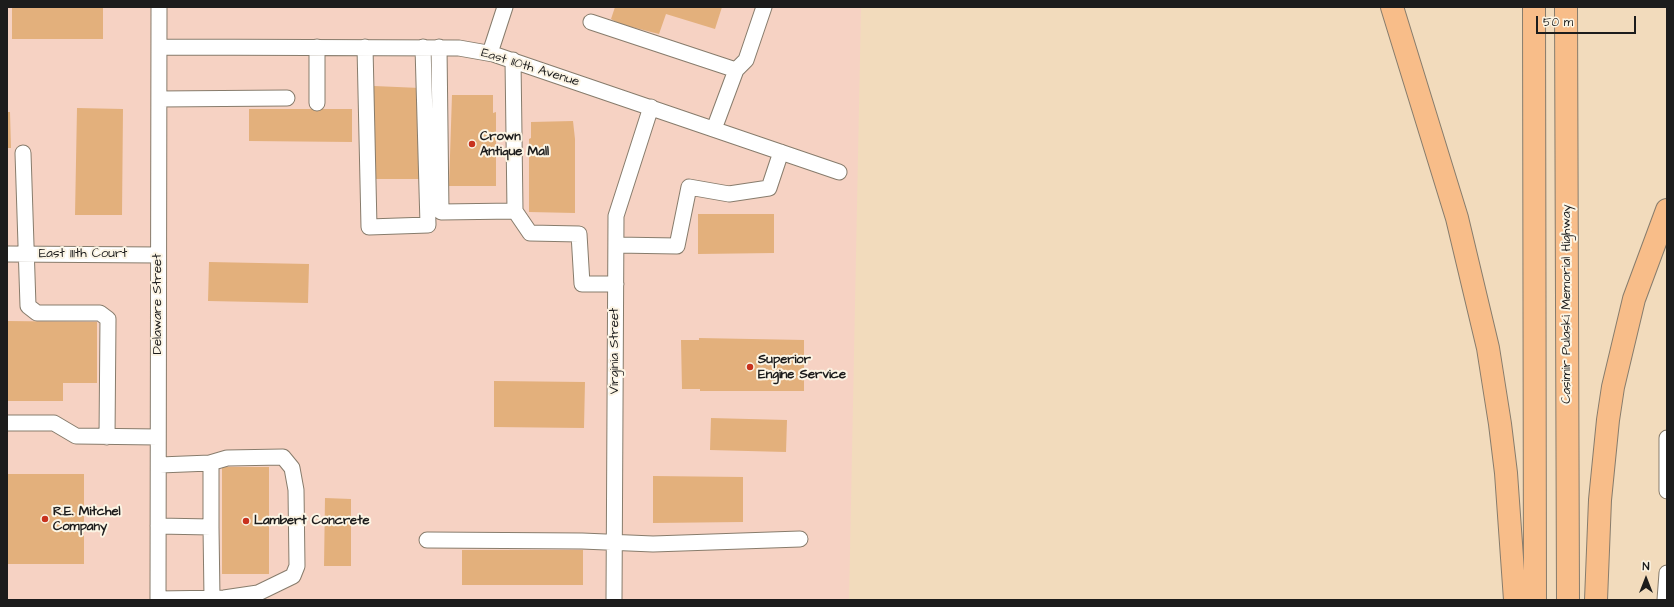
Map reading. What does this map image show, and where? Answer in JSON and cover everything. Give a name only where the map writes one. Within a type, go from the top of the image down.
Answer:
[{"type":"highway","points":[[1392,7],[1457,218],[1488,348],[1506,473],[1515,600]]},
{"type":"highway","points":[[1534,7],[1535,600]]},
{"type":"highway","name":"Casimir Pulaski Memorial Highway","points":[[1566,7],[1568,600]]},
{"type":"highway","points":[[1596,600],[1600,500],[1613,387],[1634,299],[1667,210]]},
{"type":"street","name":"Delaware Street","points":[[158,600],[160,465],[158,437],[159,7]]},
{"type":"street","points":[[490,53],[505,7]]},
{"type":"street","points":[[714,129],[736,70],[746,60],[764,7]]},
{"type":"street","points":[[591,22],[736,70]]},
{"type":"street","name":"East 110th Avenue","points":[[159,47],[439,47],[459,48],[490,53],[839,172]]},
{"type":"street","points":[[318,47],[318,102]]},
{"type":"street","points":[[365,47],[369,227],[428,225],[439,47]]},
{"type":"street","points":[[423,47],[433,154],[441,212],[515,212]]},
{"type":"street","points":[[512,60],[515,212],[530,234],[579,234],[582,284],[616,284]]},
{"type":"street","points":[[159,99],[287,98]]},
{"type":"street","name":"Virginia Street","points":[[614,600],[616,216],[651,107]]},
{"type":"street","points":[[23,152],[28,306],[37,313],[100,313],[108,319],[107,436]]},
{"type":"street","points":[[616,245],[677,246],[689,187],[729,194],[769,188],[781,152]]},
{"type":"street","name":"East 111th Court","points":[[7,254],[158,255]]},
{"type":"street","points":[[7,422],[54,422],[76,436],[158,437]]},
{"type":"street","points":[[1667,438],[1667,491]]},
{"type":"street","points":[[158,600],[212,598],[258,593],[293,576],[297,566],[296,490],[292,468],[283,457],[227,458],[211,462],[160,465]]},
{"type":"street","points":[[211,462],[212,598]]},
{"type":"street","points":[[158,526],[211,527]]},
{"type":"street","points":[[427,540],[614,542],[654,544],[800,539]]},
{"type":"street","points":[[1665,600],[1667,573]]},
{"type":"shaded area","points":[[7,7],[861,7],[849,600],[7,600]]},
{"type":"building","points":[[12,7],[103,7],[103,39],[12,39]]},
{"type":"building","points":[[615,7],[722,7],[715,29],[666,14],[659,34],[620,24],[611,19]]},
{"type":"building","points":[[374,86],[420,88],[420,179],[374,179]]},
{"type":"building","points":[[452,95],[493,95],[493,113],[496,112],[496,186],[449,186]]},
{"type":"building","points":[[77,108],[123,109],[122,215],[75,215]]},
{"type":"building","points":[[249,109],[352,109],[352,142],[249,141]]},
{"type":"building","points":[[7,112],[10,112],[11,148],[7,148]]},
{"type":"building","points":[[573,121],[575,139],[575,213],[529,212],[529,139],[531,138],[531,122]]},
{"type":"building","points":[[698,214],[774,214],[774,253],[698,254]]},
{"type":"building","points":[[209,262],[309,264],[308,303],[208,301]]},
{"type":"building","points":[[7,321],[97,322],[97,383],[63,383],[63,401],[7,401]]},
{"type":"building","points":[[699,338],[804,340],[804,391],[700,391],[700,389],[682,389],[681,340],[699,340]]},
{"type":"building","points":[[494,381],[585,382],[584,428],[494,427]]},
{"type":"building","points":[[711,418],[787,420],[786,452],[710,450]]},
{"type":"building","name":"Lambert Concrete","points":[[222,467],[269,467],[269,574],[222,574]]},
{"type":"building","name":"R.E. Mitchel Company","points":[[7,474],[84,474],[84,564],[7,564]]},
{"type":"building","points":[[653,476],[743,477],[743,522],[653,523]]},
{"type":"building","points":[[325,498],[351,499],[351,566],[324,566]]},
{"type":"building","points":[[462,550],[583,550],[583,585],[462,585]]},
{"type":"place","name":"Crown Antique Mall","points":[[472,144]]},
{"type":"place","name":"Superior Engine Service","points":[[750,367]]},
{"type":"place","name":"R.E. Mitchel Company","points":[[45,519]]},
{"type":"place","name":"Lambert Concrete","points":[[246,521]]}]
